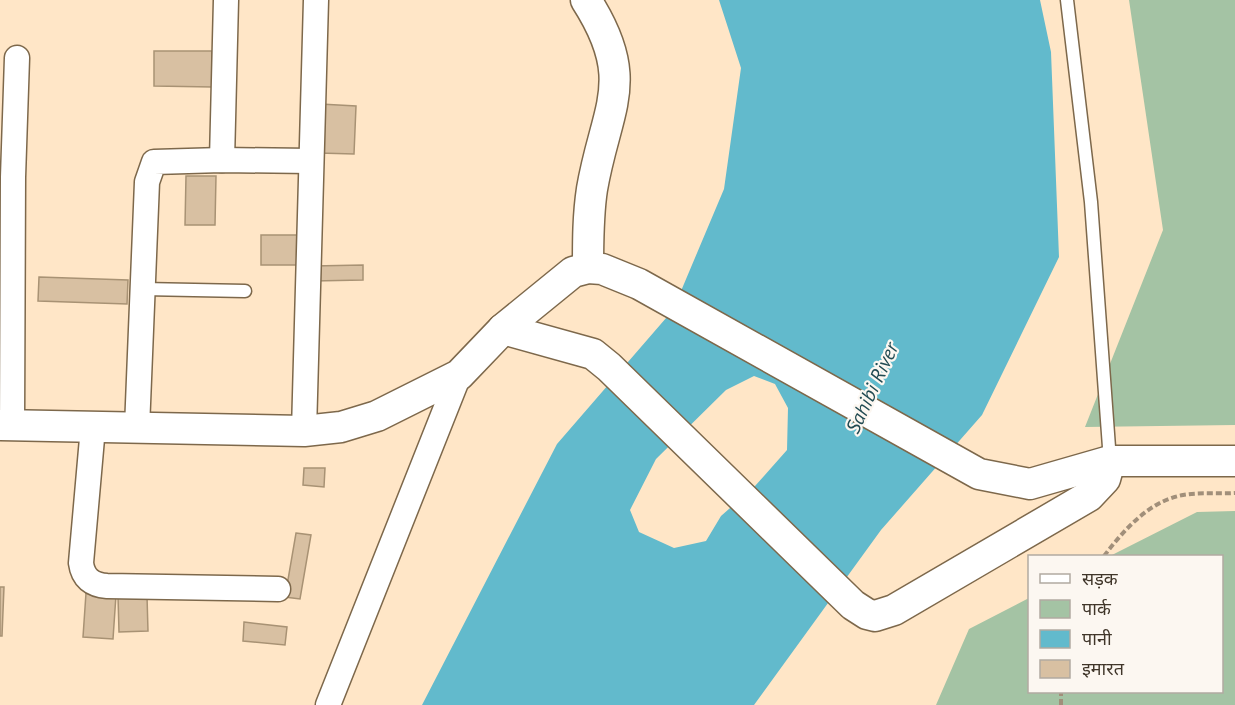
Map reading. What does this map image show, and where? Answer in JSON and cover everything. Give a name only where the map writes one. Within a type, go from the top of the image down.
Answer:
[{"type":"street","points":[[222,160],[226,0]]},
{"type":"street","points":[[304,431],[316,0]]},
{"type":"street","points":[[586,0],[610,45],[615,76],[614,98],[592,188],[588,268]]},
{"type":"street","points":[[17,58],[6,425],[304,431],[341,427],[376,416],[459,375],[503,329],[560,281],[588,268],[602,269],[639,284],[980,474],[1030,484],[1110,461],[1235,460]]},
{"type":"street","points":[[137,428],[147,182],[154,162],[311,161]]},
{"type":"street","points":[[503,329],[593,354],[853,605],[875,616],[894,610],[932,590],[1089,496],[1105,479],[1110,461]]},
{"type":"street","points":[[328,705],[459,375]]},
{"type":"street","points":[[93,428],[81,562],[82,572],[87,579],[98,586],[278,590]]},
{"type":"lane","points":[[1067,0],[1091,202],[1110,461]]},
{"type":"lane","points":[[143,289],[245,291]]},
{"type":"path","points":[[1105,555],[1141,516],[1173,498],[1184,495],[1235,493]]},
{"type":"green space","points":[[1129,0],[1235,0],[1235,425],[1085,427],[1163,230]]},
{"type":"green space","points":[[1235,511],[1235,705],[936,705],[969,629],[1028,599],[1028,693],[1223,693],[1223,555],[1112,555],[1197,512]]},
{"type":"water","name":"Sahibi River","points":[[719,0],[1040,0],[1051,52],[1059,257],[982,415],[881,530],[754,705],[422,705],[557,444],[673,310],[724,189],[741,68]],"holes":[[[754,376],[775,384],[788,408],[787,450],[755,486],[721,516],[706,541],[674,548],[639,532],[630,510],[656,459],[726,390]]]},
{"type":"building","points":[[154,51],[212,51],[212,87],[154,86]]},
{"type":"building","points":[[320,104],[356,106],[354,154],[319,153]]},
{"type":"building","points":[[186,176],[216,176],[215,225],[185,225]]},
{"type":"building","points":[[261,235],[299,235],[299,265],[261,265]]},
{"type":"building","points":[[363,265],[363,280],[313,281],[313,266]]},
{"type":"building","points":[[39,277],[128,280],[127,304],[38,301]]},
{"type":"building","points":[[304,468],[325,468],[324,487],[303,485]]},
{"type":"building","points":[[296,533],[311,535],[300,599],[285,597]]},
{"type":"building","points":[[0,587],[4,587],[2,636],[0,636]]},
{"type":"building","points":[[86,593],[116,595],[113,639],[83,637]]},
{"type":"building","points":[[118,596],[147,596],[148,631],[119,632]]},
{"type":"building","points":[[244,622],[287,627],[285,645],[243,641]]}]
